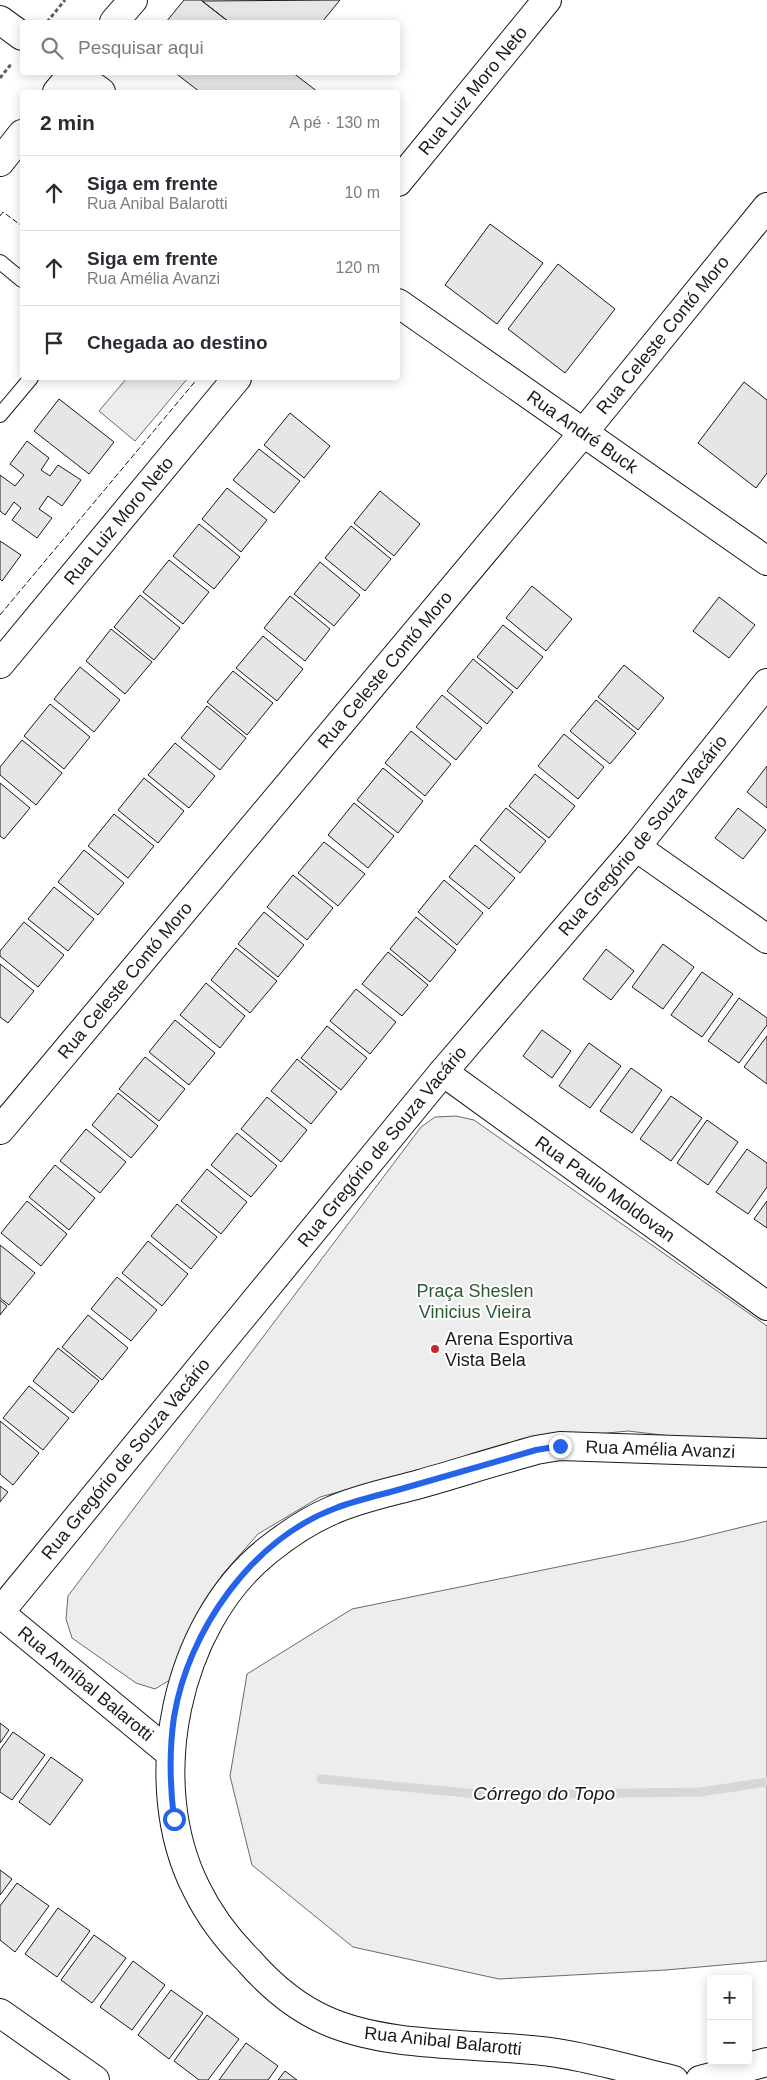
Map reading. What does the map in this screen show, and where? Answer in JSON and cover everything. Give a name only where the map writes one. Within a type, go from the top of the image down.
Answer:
[{"type":"street","points":[[116,20],[133,0]]},
{"type":"street","name":"Rua Luiz Moro Neto","points":[[400,180],[547,0]]},
{"type":"street","points":[[0,20],[20,35]]},
{"type":"street","points":[[59,90],[71,75]]},
{"type":"street","points":[[76,75],[98,90]]},
{"type":"street","points":[[0,162],[20,137]]},
{"type":"street","name":"Rua Celeste Contó Moro","points":[[0,1130],[583,433],[767,207]]},
{"type":"street","name":"Rua André Buck","points":[[400,304],[767,561]]},
{"type":"street","name":"Rua Luiz Moro Neto","points":[[0,664],[235,380]]},
{"type":"street","name":"Rua Gregório de Souza Vacário","points":[[0,1613],[443,1072],[636,847],[767,683]]},
{"type":"street","points":[[636,847],[767,939]]},
{"type":"street","name":"Rua Paulo Moldovan","points":[[443,1072],[767,1306]]},
{"type":"street","name":"Rua Amélia Avanzi","points":[[171,1754],[174,1718],[182,1685],[197,1644],[213,1615],[234,1584],[264,1553],[300,1527],[335,1508],[536,1450],[560,1446],[767,1453]]},
{"type":"street","name":"Rua Anníbal Balarotti","points":[[0,1613],[171,1754]]},
{"type":"street","name":"Rua Anibal Balarotti","points":[[171,1754],[174,1819],[195,1887],[217,1923],[238,1950],[259,1973],[293,2002],[324,2020],[363,2034],[557,2053],[674,2080]]},
{"type":"street","points":[[0,2013],[95,2080]]},
{"type":"street","points":[[700,2080],[767,2062]]},
{"type":"lane","points":[[0,262],[20,278]]},
{"type":"lane","points":[[0,415],[30,380]]},
{"type":"path","points":[[48,20],[65,0]]},
{"type":"green space","points":[[125,380],[186,380],[135,441],[99,411]]},
{"type":"green space","name":"Praça Sheslen Vinicius Vieira","points":[[456,1116],[474,1120],[767,1326],[767,1442],[713,1441],[628,1431],[525,1441],[320,1497],[258,1534],[222,1575],[170,1680],[155,1689],[136,1683],[72,1638],[66,1619],[68,1596],[421,1127],[435,1117]]},
{"type":"green space","points":[[767,1521],[767,1961],[666,1970],[499,1979],[353,1947],[252,1865],[230,1776],[247,1674],[352,1609],[685,1541]]},
{"type":"building","points":[[184,0],[201,0],[226,20],[168,20]]},
{"type":"building","points":[[340,0],[324,20],[226,20],[202,1]]},
{"type":"building","points":[[178,75],[296,75],[315,90],[197,90]]},
{"type":"building","points":[[490,224],[543,263],[497,324],[445,285]]},
{"type":"building","points":[[558,264],[615,309],[565,373],[508,329]]},
{"type":"building","points":[[744,382],[767,400],[767,473],[756,488],[698,443]]},
{"type":"building","points":[[59,399],[114,442],[89,474],[34,431]]},
{"type":"building","points":[[290,413],[330,446],[304,478],[264,445]]},
{"type":"building","points":[[27,441],[49,458],[41,470],[50,476],[58,465],[81,480],[62,506],[48,496],[39,509],[52,518],[37,538],[12,520],[21,508],[14,502],[5,515],[0,511],[0,475],[15,486],[24,475],[10,464]]},
{"type":"building","points":[[259,449],[300,481],[274,513],[233,480]]},
{"type":"building","points":[[227,488],[267,520],[241,552],[202,519]]},
{"type":"building","points":[[380,491],[420,524],[394,556],[354,523]]},
{"type":"building","points":[[199,524],[240,557],[214,589],[173,556]]},
{"type":"building","points":[[351,526],[391,559],[365,591],[325,558]]},
{"type":"building","points":[[0,541],[21,555],[2,581],[0,579]]},
{"type":"building","points":[[169,560],[209,592],[183,624],[143,592]]},
{"type":"building","points":[[320,562],[360,595],[334,626],[294,594]]},
{"type":"building","points":[[532,586],[572,619],[546,651],[506,618]]},
{"type":"building","points":[[140,595],[180,628],[154,660],[114,627]]},
{"type":"building","points":[[290,596],[330,629],[305,661],[264,628]]},
{"type":"building","points":[[719,597],[755,625],[729,658],[693,631]]},
{"type":"building","points":[[503,625],[543,657],[517,689],[477,657]]},
{"type":"building","points":[[111,629],[152,662],[125,694],[86,661]]},
{"type":"building","points":[[263,636],[303,669],[277,701],[236,668]]},
{"type":"building","points":[[473,659],[513,692],[487,724],[447,691]]},
{"type":"building","points":[[624,665],[664,698],[638,730],[598,697]]},
{"type":"building","points":[[80,667],[120,700],[94,732],[54,699]]},
{"type":"building","points":[[233,671],[273,703],[247,735],[207,702]]},
{"type":"building","points":[[442,695],[482,728],[456,760],[416,727]]},
{"type":"building","points":[[596,700],[636,733],[610,764],[570,731]]},
{"type":"building","points":[[50,704],[90,737],[64,769],[24,736]]},
{"type":"building","points":[[207,706],[246,738],[220,770],[181,738]]},
{"type":"building","points":[[411,731],[451,764],[425,796],[385,763]]},
{"type":"building","points":[[564,734],[604,767],[578,799],[538,766]]},
{"type":"building","points":[[22,740],[62,773],[36,805],[0,775],[0,767]]},
{"type":"building","points":[[175,743],[215,776],[189,808],[148,775]]},
{"type":"building","points":[[767,766],[767,808],[747,792]]},
{"type":"building","points":[[383,768],[423,801],[398,833],[357,800]]},
{"type":"building","points":[[535,774],[575,806],[549,838],[509,806]]},
{"type":"building","points":[[144,778],[184,811],[158,843],[118,810]]},
{"type":"building","points":[[0,783],[30,808],[4,839],[0,836]]},
{"type":"building","points":[[354,803],[394,836],[368,868],[328,835]]},
{"type":"building","points":[[506,808],[546,841],[520,873],[480,840]]},
{"type":"building","points":[[738,808],[766,830],[743,859],[715,838]]},
{"type":"building","points":[[114,814],[154,846],[128,878],[88,846]]},
{"type":"building","points":[[324,842],[365,874],[338,906],[298,873]]},
{"type":"building","points":[[475,845],[515,878],[489,909],[449,877]]},
{"type":"building","points":[[84,850],[124,883],[98,915],[58,882]]},
{"type":"building","points":[[293,875],[333,908],[307,940],[267,907]]},
{"type":"building","points":[[444,880],[483,913],[457,945],[418,912]]},
{"type":"building","points":[[54,887],[94,919],[68,951],[28,919]]},
{"type":"building","points":[[264,912],[304,945],[278,977],[238,944]]},
{"type":"building","points":[[416,917],[456,950],[430,982],[390,949]]},
{"type":"building","points":[[24,922],[64,955],[38,987],[0,956],[0,951]]},
{"type":"building","points":[[663,944],[694,967],[663,1009],[632,987]]},
{"type":"building","points":[[236,948],[277,981],[250,1013],[211,980]]},
{"type":"building","points":[[606,949],[634,971],[611,1000],[583,979]]},
{"type":"building","points":[[388,952],[428,985],[402,1016],[362,984]]},
{"type":"building","points":[[0,964],[34,991],[8,1023],[0,1017]]},
{"type":"building","points":[[702,972],[733,994],[702,1037],[671,1015]]},
{"type":"building","points":[[206,983],[245,1016],[220,1048],[180,1015]]},
{"type":"building","points":[[356,989],[396,1022],[370,1054],[330,1021]]},
{"type":"building","points":[[739,998],[767,1018],[767,1025],[739,1063],[708,1041]]},
{"type":"building","points":[[175,1020],[215,1053],[189,1085],[149,1052]]},
{"type":"building","points":[[327,1026],[367,1058],[341,1090],[301,1058]]},
{"type":"building","points":[[542,1030],[571,1051],[552,1078],[523,1056]]},
{"type":"building","points":[[767,1036],[767,1084],[744,1067]]},
{"type":"building","points":[[589,1043],[621,1066],[590,1108],[559,1086]]},
{"type":"building","points":[[145,1057],[185,1089],[159,1121],[119,1089]]},
{"type":"building","points":[[297,1059],[337,1092],[311,1124],[271,1091]]},
{"type":"building","points":[[631,1068],[662,1090],[632,1133],[600,1111]]},
{"type":"building","points":[[118,1093],[158,1126],[131,1158],[92,1125]]},
{"type":"building","points":[[671,1096],[702,1118],[671,1161],[640,1139]]},
{"type":"building","points":[[267,1097],[307,1130],[281,1162],[241,1129]]},
{"type":"building","points":[[707,1120],[738,1142],[708,1185],[677,1163]]},
{"type":"building","points":[[86,1129],[126,1162],[100,1193],[60,1161]]},
{"type":"building","points":[[237,1133],[277,1166],[251,1197],[211,1165]]},
{"type":"building","points":[[747,1149],[767,1163],[767,1187],[748,1214],[716,1192]]},
{"type":"building","points":[[55,1165],[95,1198],[69,1230],[29,1197]]},
{"type":"building","points":[[207,1169],[247,1202],[221,1234],[181,1201]]},
{"type":"building","points":[[27,1201],[67,1234],[41,1266],[1,1233]]},
{"type":"building","points":[[767,1201],[767,1228],[754,1219]]},
{"type":"building","points":[[177,1204],[217,1237],[191,1269],[151,1236]]},
{"type":"building","points":[[148,1241],[188,1274],[162,1306],[122,1273]]},
{"type":"building","points":[[0,1245],[35,1273],[9,1305],[0,1298]]},
{"type":"building","points":[[117,1277],[157,1310],[131,1341],[91,1309]]},
{"type":"building","points":[[0,1300],[7,1306],[0,1315]]},
{"type":"building","points":[[88,1315],[128,1348],[102,1380],[62,1347]]},
{"type":"building","points":[[58,1348],[99,1381],[73,1413],[33,1381]]},
{"type":"building","points":[[29,1386],[69,1418],[43,1450],[3,1418]]},
{"type":"building","points":[[0,1421],[39,1453],[13,1485],[0,1474]]},
{"type":"building","points":[[0,1486],[8,1492],[0,1502]]},
{"type":"building","points":[[0,1723],[9,1730],[0,1743]]},
{"type":"building","points":[[13,1732],[45,1755],[12,1800],[0,1792],[0,1750]]},
{"type":"building","points":[[51,1757],[83,1780],[50,1825],[19,1802]]},
{"type":"building","points":[[0,1870],[12,1879],[0,1895]]},
{"type":"building","points":[[17,1883],[49,1906],[15,1952],[0,1940],[0,1906]]},
{"type":"building","points":[[58,1908],[90,1931],[57,1977],[25,1954]]},
{"type":"building","points":[[94,1935],[126,1958],[92,2003],[61,1980]]},
{"type":"building","points":[[133,1961],[165,1985],[132,2030],[100,2007]]},
{"type":"building","points":[[171,1990],[203,2013],[169,2059],[138,2035]]},
{"type":"building","points":[[207,2015],[239,2039],[208,2080],[199,2080],[174,2061]]},
{"type":"building","points":[[246,2043],[278,2066],[268,2080],[219,2080]]},
{"type":"building","points":[[285,2071],[297,2080],[278,2080]]},
{"type":"waterway","name":"Córrego do Topo","points":[[321,1779],[488,1795],[701,1792],[767,1782]]},
{"type":"fence","points":[[0,216],[3,212],[20,225]]},
{"type":"fence","points":[[0,615],[196,380]]},
{"type":"place","name":"Arena Esportiva Vista Bela","points":[[435,1349]]},
{"type":"route","points":[[174,1819],[171,1796],[171,1754],[174,1718],[182,1685],[197,1644],[213,1615],[234,1584],[264,1553],[300,1527],[335,1508],[536,1450],[560,1446]]}]
